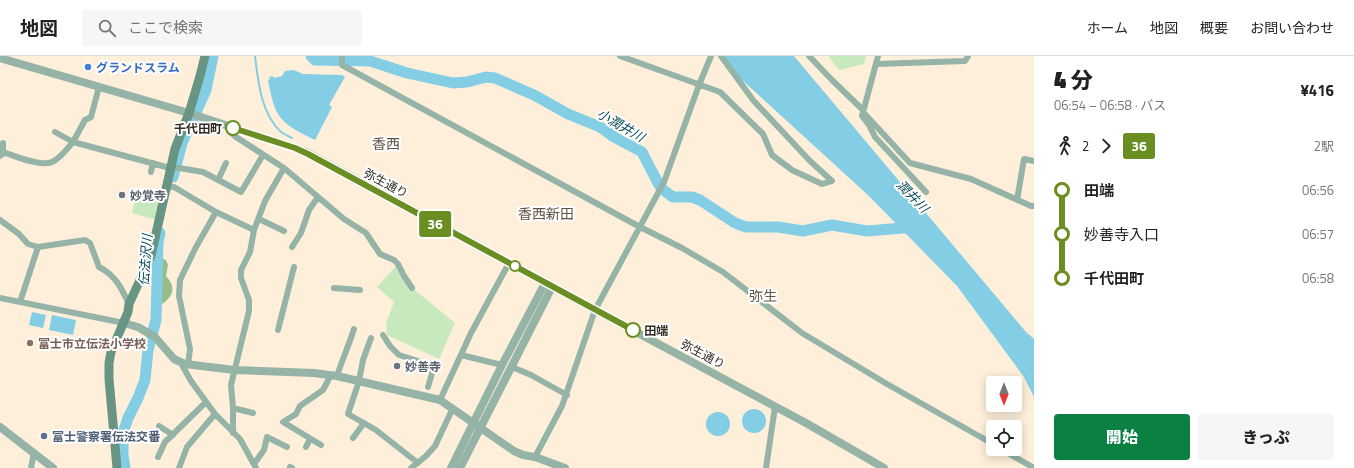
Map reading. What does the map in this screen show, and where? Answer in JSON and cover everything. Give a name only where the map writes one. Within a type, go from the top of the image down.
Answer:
[{"type":"main road","points":[[117,468],[109,379],[111,352],[124,323],[129,304],[151,256],[170,187],[174,168],[175,149],[189,114],[204,56]]},
{"type":"street","points":[[342,56],[342,65],[640,227],[682,248],[723,272],[802,333],[894,388],[986,440]]},
{"type":"street","points":[[620,56],[720,92],[763,134],[772,156],[792,170],[822,184],[832,181],[810,161],[753,100],[721,56]]},
{"type":"street","points":[[535,457],[567,395],[595,310],[664,182],[711,56]]},
{"type":"street","points":[[809,56],[863,111],[910,163],[971,179],[1034,206]]},
{"type":"street","points":[[878,56],[862,116],[869,125],[874,137],[926,192]]},
{"type":"street","points":[[876,64],[965,61],[968,56]]},
{"type":"street","name":"弥生通り","points":[[0,58],[189,114],[295,148],[308,154],[775,406],[884,468]]},
{"type":"street","points":[[3,143],[1,155],[6,154],[39,163],[53,162],[73,142],[85,120],[91,117],[99,87]]},
{"type":"street","points":[[228,127],[229,131],[236,137],[284,168],[344,219],[366,234],[380,254],[394,260],[398,264],[412,288]]},
{"type":"street","points":[[55,132],[73,142],[174,168],[203,172],[241,192],[263,155]]},
{"type":"street","points":[[1017,200],[1024,159],[1034,161]]},
{"type":"street","points":[[151,172],[153,163]]},
{"type":"street","points":[[218,180],[226,163]]},
{"type":"street","points":[[233,433],[231,385],[249,311],[249,300],[241,278],[241,270],[250,252],[254,230],[265,201],[284,168]]},
{"type":"street","points":[[170,187],[216,212],[254,230]]},
{"type":"street","points":[[292,247],[301,233],[309,210],[318,197]]},
{"type":"street","points":[[216,212],[196,247],[180,280],[179,296],[190,349],[184,364],[191,381],[215,414],[240,439],[255,466]]},
{"type":"street","points":[[259,219],[284,231]]},
{"type":"street","points":[[0,220],[19,234],[28,244],[38,247],[85,240],[90,243],[99,267],[109,272],[122,289],[129,304]]},
{"type":"street","points":[[20,302],[38,247]]},
{"type":"street","points":[[440,400],[471,333],[508,263]]},
{"type":"street","points":[[278,330],[294,267]]},
{"type":"street","points":[[451,468],[502,365],[549,285]]},
{"type":"street","points":[[460,468],[512,367],[549,285]]},
{"type":"street","points":[[334,288],[360,290]]},
{"type":"street","points":[[0,298],[138,327],[152,335],[174,359],[184,364],[234,370],[334,376],[426,392],[454,408],[514,451],[565,468]]},
{"type":"street","points":[[321,445],[283,422],[296,414],[300,406],[323,390],[334,376],[343,355],[347,351],[354,329]]},
{"type":"street","points":[[383,335],[390,346],[399,355],[431,366],[433,370],[426,392]]},
{"type":"street","points":[[371,338],[363,360],[359,381],[348,414],[376,430],[418,463]]},
{"type":"street","points":[[461,356],[502,365]]},
{"type":"street","points":[[512,367],[531,375],[567,395]]},
{"type":"street","points":[[158,458],[165,442],[206,402]]},
{"type":"street","points":[[766,468],[775,406]]},
{"type":"street","points":[[233,408],[253,413]]},
{"type":"street","points":[[411,468],[435,446],[454,408]]},
{"type":"street","points":[[179,468],[187,447],[215,414]]},
{"type":"street","points":[[353,438],[364,423]]},
{"type":"street","points":[[159,426],[173,435]]},
{"type":"street","points":[[0,427],[53,468]]},
{"type":"street","points":[[255,466],[264,450],[267,437],[287,447]]},
{"type":"street","points":[[306,447],[310,439]]},
{"type":"street","points":[[31,468],[34,452]]},
{"type":"street","points":[[1013,456],[1034,468]]},
{"type":"green space","points":[[828,56],[866,56],[864,64],[839,70]]},
{"type":"green space","points":[[136,196],[161,203],[157,220],[132,213]]},
{"type":"green space","points":[[158,257],[166,260],[168,265],[166,276],[172,288],[171,295],[162,304],[155,299],[152,273]]},
{"type":"green space","points":[[396,266],[416,291],[455,323],[439,359],[387,335],[386,323],[394,302],[377,287]]},
{"type":"water","points":[[723,56],[794,56],[1026,332],[1034,339],[1034,397],[1024,377],[957,286],[869,196],[730,69]]},
{"type":"water","points":[[294,70],[303,74],[342,75],[345,77],[329,105],[332,107],[315,140],[287,124],[277,112],[273,103],[268,80],[270,79],[269,77],[273,76],[274,78],[282,76],[285,71]]},
{"type":"water","points":[[32,312],[46,315],[43,328],[29,325]]},
{"type":"water","points":[[52,315],[76,320],[73,335],[49,330]]},
{"type":"water","points":[[754,409],[763,412],[766,421],[763,430],[754,433],[745,430],[742,421],[745,412]]},
{"type":"water","points":[[718,412],[727,415],[730,424],[727,433],[718,436],[709,433],[706,424],[709,415]]},
{"type":"waterway","name":"伝法沢川","points":[[173,177],[182,143],[206,90],[213,56]]},
{"type":"waterway","points":[[255,56],[262,97],[269,116],[274,125],[281,132],[292,138]]},
{"type":"waterway","name":"小潤井川","points":[[311,56],[315,60],[370,61],[407,73],[453,83],[467,82],[486,77],[495,78],[534,95],[568,114],[600,127],[614,137],[642,152],[662,189],[673,197],[692,197],[700,200],[735,223],[746,227],[778,227],[803,231],[832,225],[867,231],[915,227]]},
{"type":"waterway","name":"伝法沢川","points":[[125,468],[123,455],[123,433],[145,380],[148,350],[156,320],[158,242],[160,233]]},
{"type":"bus line","name":"36","points":[[233,128],[295,148],[308,154],[633,330]]},
{"type":"place","name":"グランドスラム","points":[[88,67]]},
{"type":"place","name":"千代田町","points":[[233,128]]},
{"type":"place","name":"妙覚寺","points":[[122,195]]},
{"type":"place","name":"田端","points":[[633,330]]},
{"type":"place","name":"富士市立伝法小学校","points":[[30,343]]},
{"type":"place","name":"妙善寺","points":[[397,366]]},
{"type":"place","name":"富士警察署伝法交番","points":[[44,436]]},
{"type":"district","name":"香西","points":[[386,143]]},
{"type":"district","name":"香西新田","points":[[546,213]]},
{"type":"district","name":"弥生","points":[[763,295]]},
{"type":"water label","name":"潤井川","points":[[913,196]]}]
